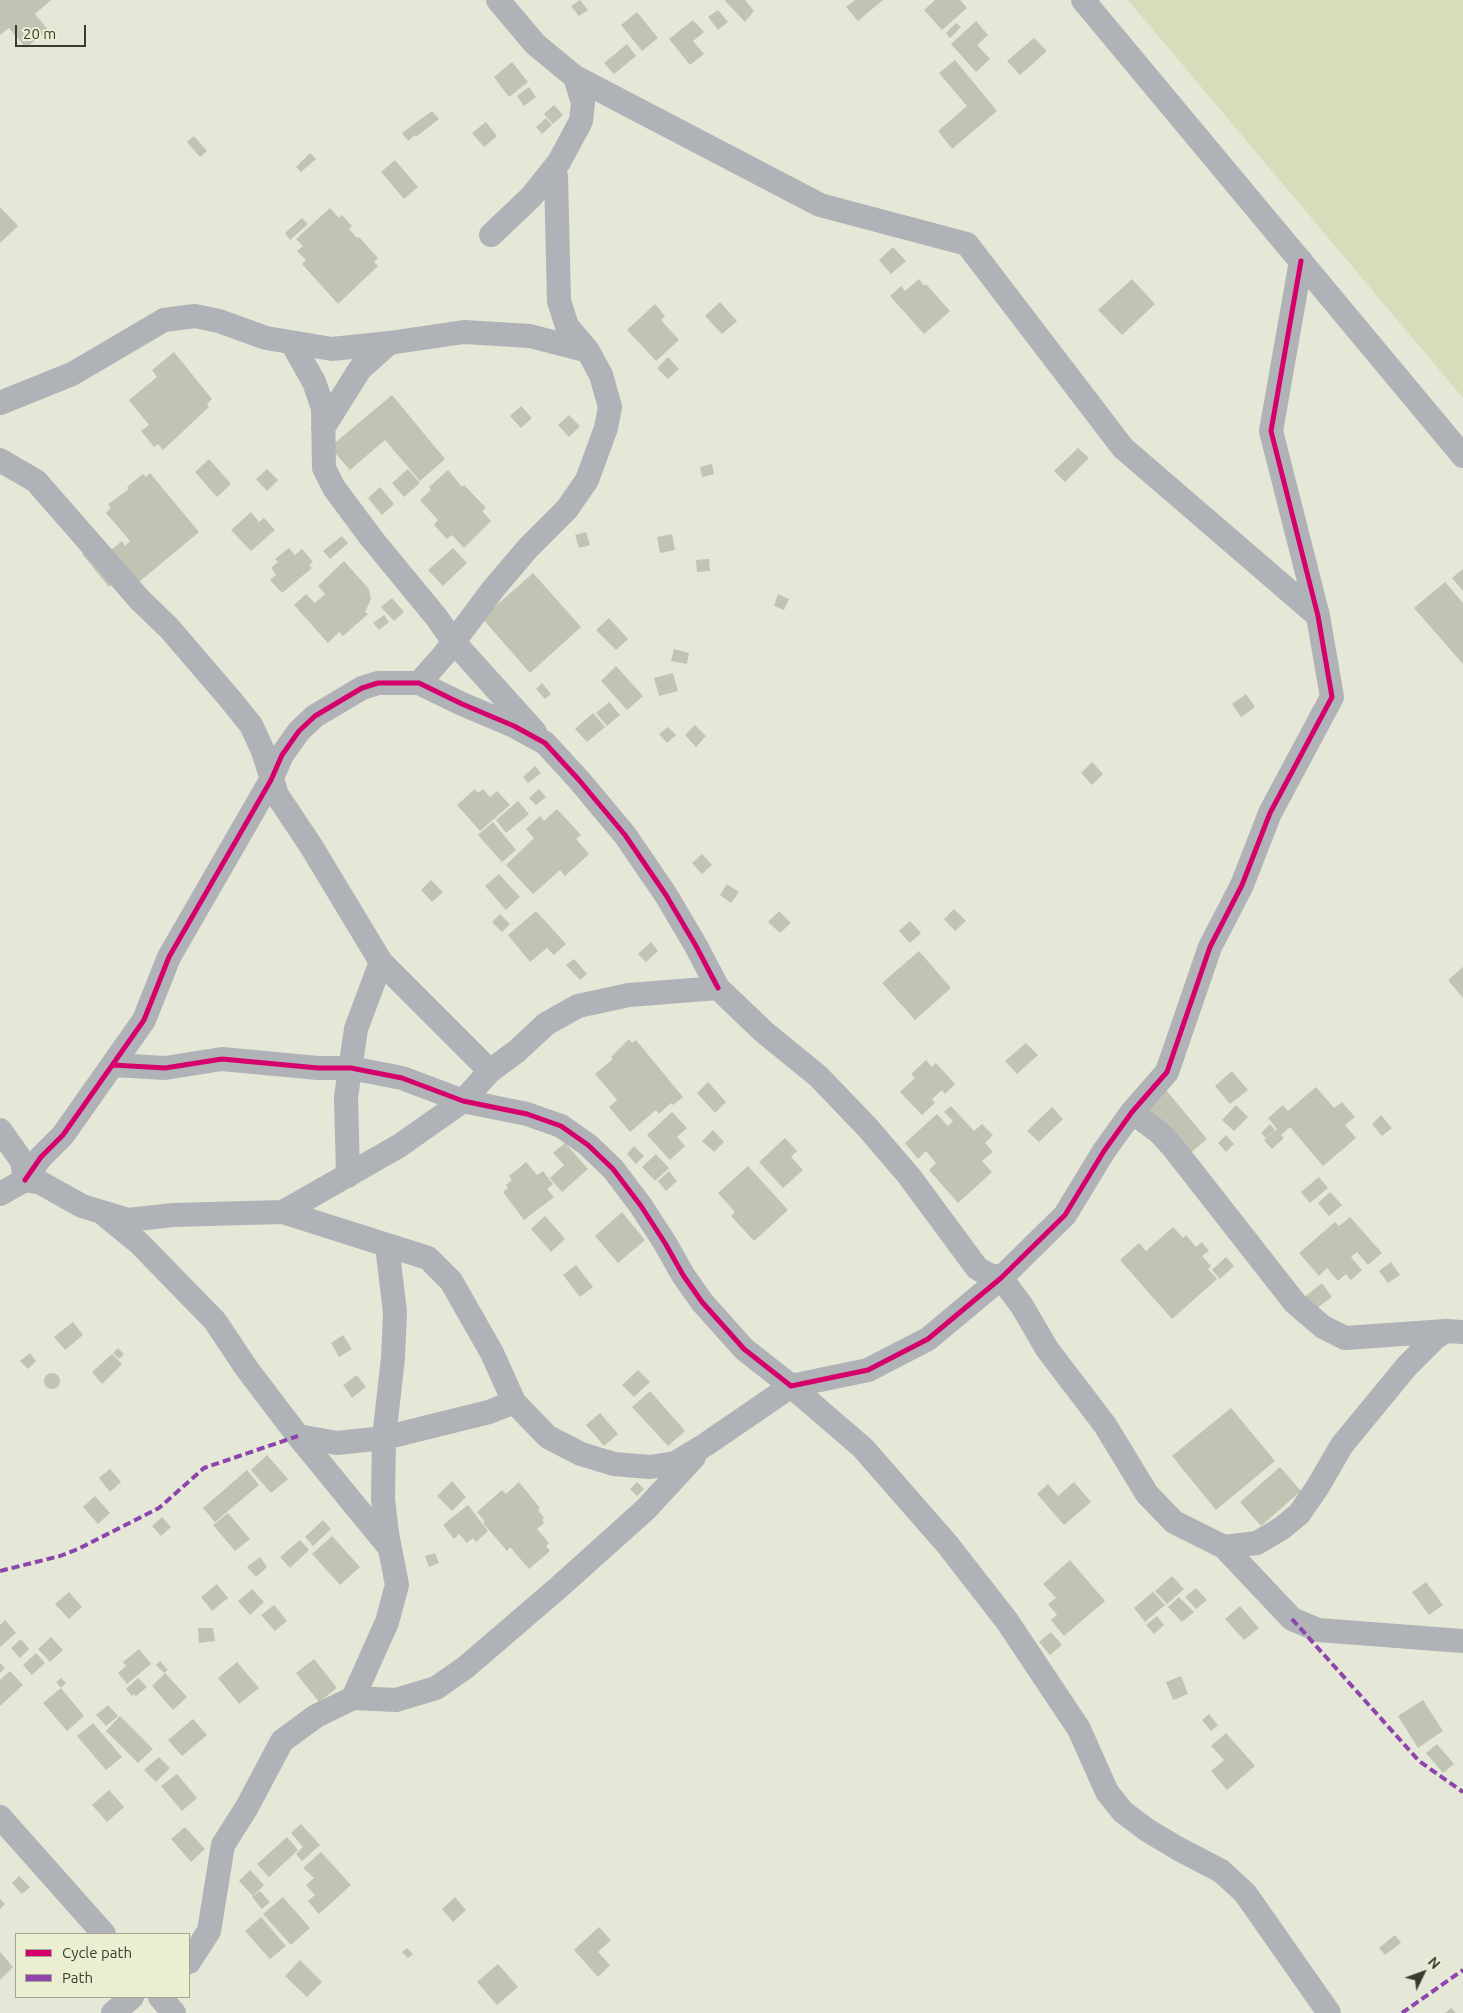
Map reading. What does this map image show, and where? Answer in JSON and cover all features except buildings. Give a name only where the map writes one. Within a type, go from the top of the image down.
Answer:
[{"type":"street","points":[[498,0],[535,44],[576,77],[820,205],[967,244],[1123,448],[1318,616]]},
{"type":"street","points":[[1084,0],[1463,456]]},
{"type":"street","points":[[491,235],[531,197],[559,162],[581,122],[582,103],[576,77]]},
{"type":"street","points":[[420,683],[443,656],[494,588],[528,548],[567,509],[587,480],[606,428],[610,407],[601,376],[588,351],[567,326],[559,301],[556,176]]},
{"type":"street","points":[[24,1180],[41,1183],[82,1206],[128,1220],[173,1215],[282,1212],[428,1258],[451,1281],[492,1353],[514,1402],[548,1437],[581,1454],[614,1464],[650,1467],[675,1463],[705,1445],[791,1386],[868,1370],[928,1339],[1001,1278],[1065,1215],[1104,1151],[1132,1112],[1167,1072],[1210,947],[1242,885],[1270,813],[1332,697],[1318,616],[1271,431],[1300,261]]},
{"type":"street","points":[[0,403],[72,374],[164,320],[194,316],[219,320],[266,338],[332,348],[389,343],[464,332],[530,336],[588,351]]},
{"type":"street","points":[[292,342],[314,382],[323,408],[324,468],[334,488],[372,540],[437,618],[453,641],[579,780],[625,835],[666,895],[718,988],[764,1032],[818,1076],[867,1127],[909,1176],[977,1268],[987,1274],[1001,1278],[1022,1306],[1047,1349],[1105,1425],[1148,1494],[1174,1522],[1224,1547],[1292,1619],[1318,1630],[1463,1641]]},
{"type":"street","points":[[323,428],[360,369],[389,343]]},
{"type":"street","points":[[0,460],[36,481],[140,600],[169,628],[251,725],[263,751],[277,795],[311,846],[381,962],[490,1071]]},
{"type":"street","points":[[0,1194],[24,1180],[41,1157],[63,1135],[144,1020],[169,957],[271,780],[282,755],[299,731],[314,716],[362,688],[378,683],[420,683],[462,704],[514,726],[545,743]]},
{"type":"street","points":[[348,1176],[346,1097],[356,1029],[381,962]]},
{"type":"street","points":[[282,1212],[399,1146],[463,1101],[490,1071],[518,1051],[546,1024],[578,1006],[629,995],[718,988]]},
{"type":"street","points":[[113,1065],[165,1068],[222,1060],[318,1068],[351,1068],[402,1078],[463,1101],[527,1114],[562,1126],[588,1145],[613,1169],[666,1243],[683,1275],[702,1302],[744,1349],[791,1386],[863,1448],[947,1544],[1001,1613],[1051,1685],[1079,1729],[1107,1792],[1123,1812],[1147,1830],[1221,1871],[1245,1893],[1329,2013]]},
{"type":"street","points":[[1132,1112],[1160,1133],[1172,1146],[1295,1303],[1323,1327],[1345,1338],[1454,1332]]},
{"type":"street","points":[[0,1130],[22,1162],[24,1180]]},
{"type":"street","points":[[100,1212],[139,1243],[214,1321],[247,1369],[298,1436],[389,1547]]},
{"type":"street","points":[[353,1698],[367,1672],[393,1606],[397,1585],[389,1547],[383,1499],[384,1438],[393,1358],[395,1312],[387,1246]]},
{"type":"street","points":[[1224,1547],[1257,1543],[1282,1528],[1299,1514],[1317,1488],[1342,1445],[1360,1422],[1419,1353],[1435,1338],[1454,1332]]},
{"type":"street","points":[[298,1436],[337,1444],[384,1438],[489,1412],[514,1402]]},
{"type":"street","points":[[190,1960],[209,1931],[223,1845],[247,1808],[282,1741],[316,1716],[353,1698],[396,1700],[436,1688],[466,1667],[639,1515],[705,1445]]},
{"type":"street","points":[[0,1817],[103,1933]]},
{"type":"street","points":[[113,2013],[131,1998]]},
{"type":"street","points":[[161,1998],[174,2013]]},
{"type":"green space","points":[[1128,0],[1463,0],[1463,398]]},
{"type":"marked path","points":[[0,1571],[60,1556],[78,1549],[159,1508],[204,1468],[298,1436]]},
{"type":"marked path","points":[[1292,1619],[1419,1761],[1463,1792]]},
{"type":"marked path","points":[[1402,2013],[1463,1970]]},
{"type":"cycle path","points":[[113,1065],[165,1068],[222,1059],[318,1068],[351,1068],[402,1078],[463,1101],[527,1114],[561,1126],[588,1145],[613,1169],[641,1206],[683,1275],[702,1302],[744,1349],[791,1386],[868,1370],[928,1339],[1001,1278],[1065,1215],[1104,1151],[1132,1112],[1167,1072],[1210,947],[1242,885],[1270,813],[1332,697],[1318,616],[1271,431],[1301,261]]},
{"type":"cycle path","points":[[25,1180],[41,1157],[63,1135],[144,1020],[169,957],[271,780],[282,755],[299,731],[315,716],[362,688],[378,683],[419,683],[514,726],[545,743],[625,835],[666,895],[718,988]]}]
